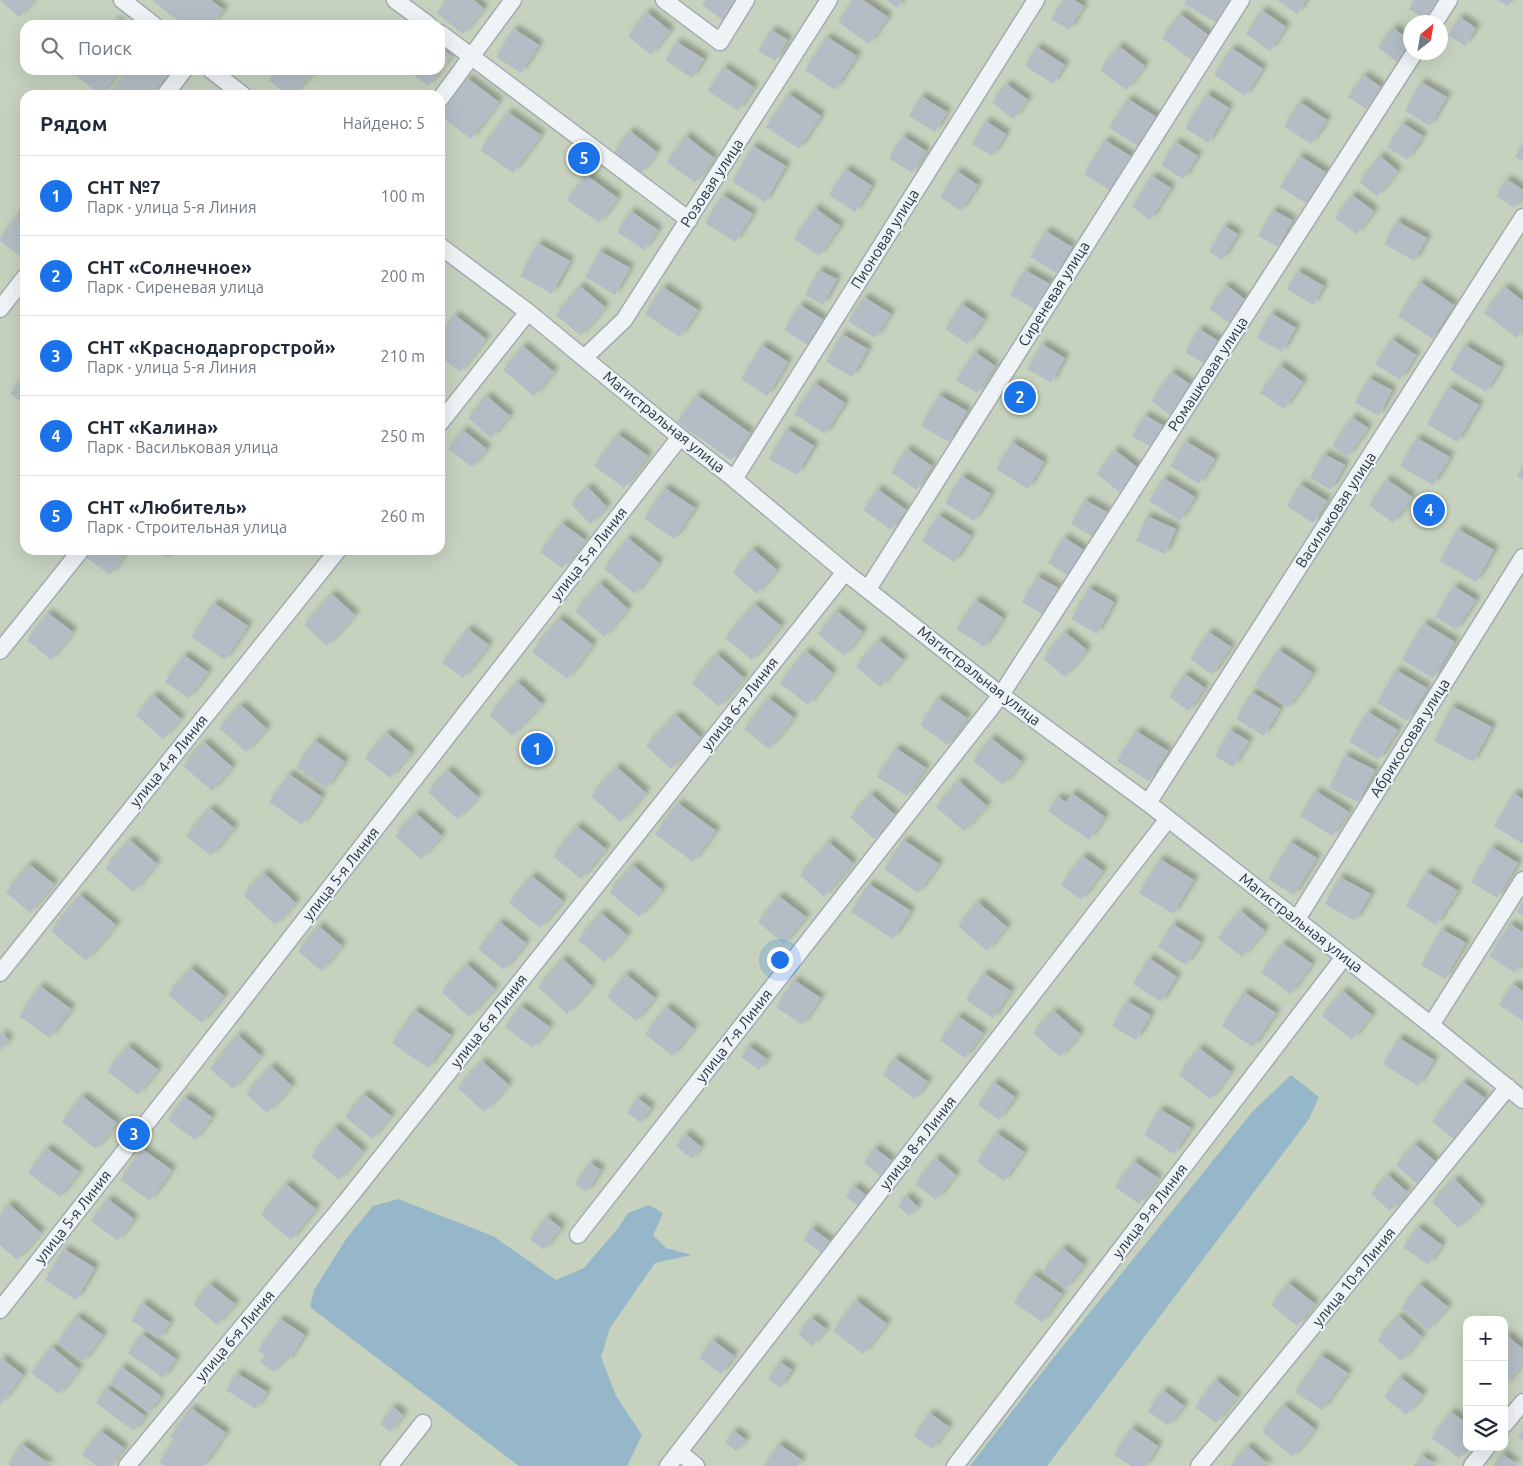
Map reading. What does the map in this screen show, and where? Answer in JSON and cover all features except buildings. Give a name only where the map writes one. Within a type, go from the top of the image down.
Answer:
[{"type":"street","points":[[122,0],[148,20]]},
{"type":"street","points":[[395,0],[422,20]]},
{"type":"street","points":[[445,92],[513,0]]},
{"type":"street","points":[[664,0],[720,42],[746,0]]},
{"type":"street","name":"Розовая улица","points":[[584,358],[624,320],[829,0]]},
{"type":"street","name":"Пионовая улица","points":[[734,479],[1036,0]]},
{"type":"street","name":"Сиреневая улица","points":[[868,589],[1241,0]]},
{"type":"street","points":[[1439,15],[1449,0]]},
{"type":"street","points":[[445,37],[688,220]]},
{"type":"street","name":"Ромашковая улица","points":[[1001,695],[1411,60]]},
{"type":"street","points":[[169,90],[180,75]]},
{"type":"street","points":[[217,75],[237,90]]},
{"type":"street","name":"Васильковая улица","points":[[1148,803],[1523,217]]},
{"type":"street","name":"Магистральная улица","points":[[445,250],[528,312],[734,479],[844,572],[1001,695],[1148,803],[1344,956],[1523,1100]]},
{"type":"street","points":[[0,309],[20,283]]},
{"type":"street","points":[[445,417],[528,312]]},
{"type":"street","name":"улица 5-я Линия","points":[[0,1310],[196,1062],[680,437]]},
{"type":"street","points":[[0,651],[77,555]]},
{"type":"street","name":"улица 4-я Линия","points":[[0,973],[334,555]]},
{"type":"street","name":"Абрикосовая улица","points":[[1297,919],[1523,557]]},
{"type":"street","name":"улица 6-я Линия","points":[[128,1466],[348,1199],[844,572]]},
{"type":"street","name":"улица 7-я Линия","points":[[578,1235],[1001,695]]},
{"type":"street","name":"улица 8-я Линия","points":[[668,1466],[1168,819]]},
{"type":"street","points":[[1431,1025],[1523,880]]},
{"type":"street","name":"улица 9-я Линия","points":[[955,1466],[1344,956]]},
{"type":"street","name":"улица 10-я Линия","points":[[1200,1466],[1508,1088]]},
{"type":"street","points":[[1508,1421],[1523,1402]]},
{"type":"street","points":[[389,1466],[423,1423]]},
{"type":"street","points":[[1472,1466],[1484,1451]]},
{"type":"street","points":[[679,1452],[696,1466]]},
{"type":"green space","points":[[0,0],[1523,0],[1523,1466],[0,1466]]},
{"type":"water","points":[[1291,1075],[1319,1097],[1309,1119],[1047,1466],[970,1466],[1054,1357],[1253,1111]]},
{"type":"water","points":[[398,1199],[493,1236],[556,1280],[584,1268],[619,1227],[628,1213],[649,1205],[663,1213],[653,1235],[666,1248],[692,1255],[655,1263],[610,1328],[601,1357],[616,1396],[642,1435],[627,1466],[519,1466],[310,1307],[314,1290],[346,1239],[373,1206]]},
{"type":"place","name":"СНТ «Любитель»","points":[[584,158]]},
{"type":"place","name":"СНТ «Солнечное»","points":[[1020,397]]},
{"type":"place","name":"СНТ «Калина»","points":[[1429,510]]},
{"type":"place","name":"СНТ №7","points":[[537,749]]},
{"type":"place","name":"СНТ «Краснодаргорстрой»","points":[[134,1134]]}]
